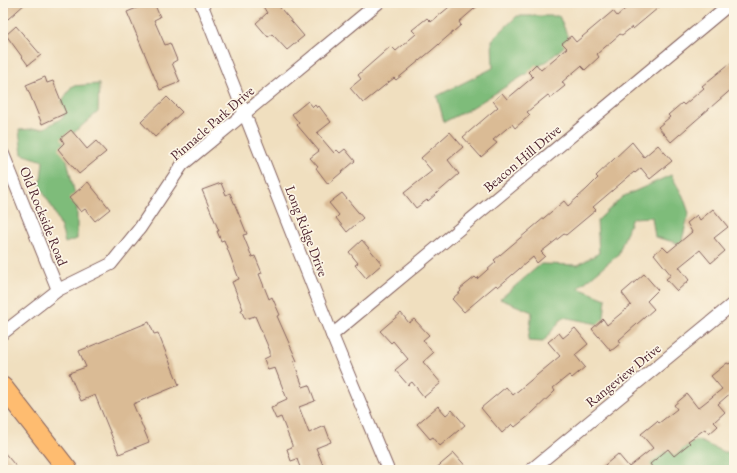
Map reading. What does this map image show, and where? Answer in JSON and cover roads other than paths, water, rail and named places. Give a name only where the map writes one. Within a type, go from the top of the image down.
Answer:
[{"type":"main road","points":[[3,387],[68,470]]},
{"type":"street","name":"Long Ridge Drive","points":[[201,3],[332,336],[388,470]]},
{"type":"street","name":"Pinnacle Park Drive","points":[[3,333],[58,290],[111,264],[140,228],[182,165],[378,3]]},
{"type":"street","name":"Beacon Hill Drive","points":[[332,336],[731,3]]},
{"type":"street","name":"Old Rockside Road","points":[[3,154],[58,290]]},
{"type":"street","name":"Rangeview Drive","points":[[531,470],[734,302]]}]
